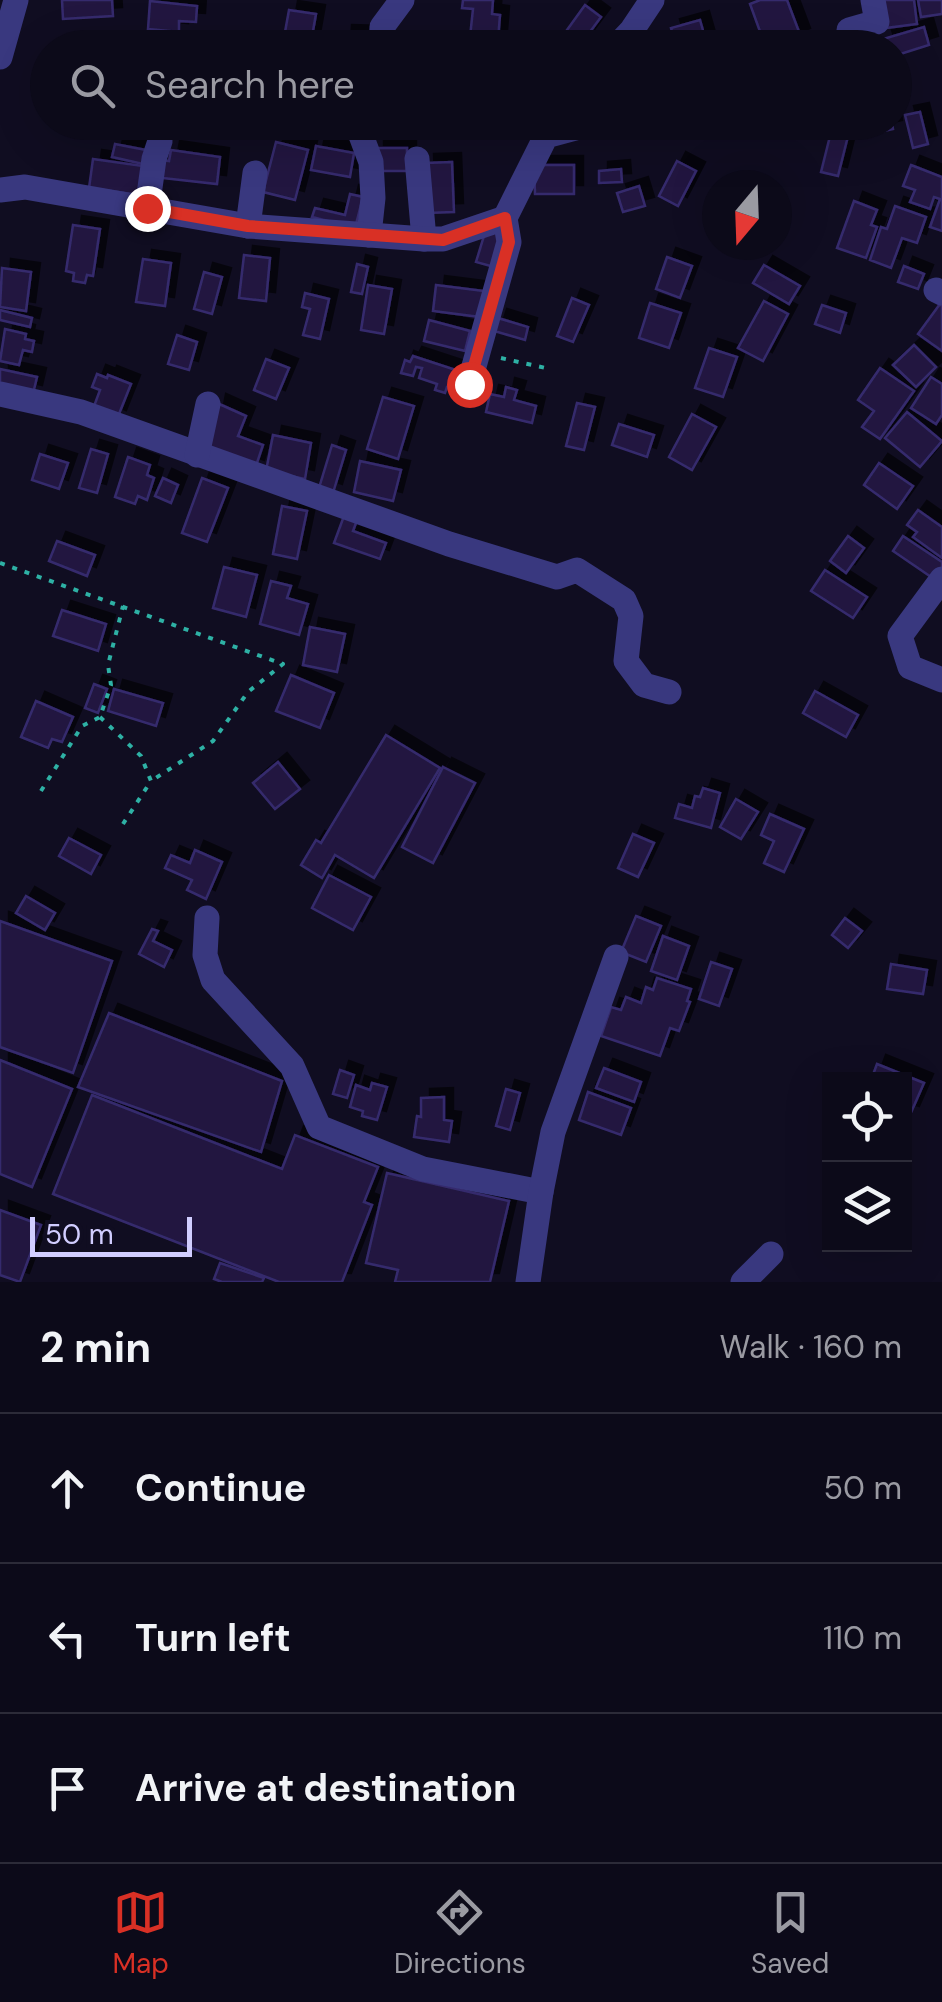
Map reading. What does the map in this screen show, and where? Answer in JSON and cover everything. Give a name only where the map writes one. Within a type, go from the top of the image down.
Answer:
[{"type":"street","points":[[0,57],[16,0]]},
{"type":"street","points":[[382,30],[402,0]]},
{"type":"street","points":[[632,30],[652,0]]},
{"type":"street","points":[[849,30],[877,22],[873,0]]},
{"type":"street","points":[[363,140],[372,162],[369,235]]},
{"type":"street","points":[[473,372],[509,242],[505,218],[544,140]]},
{"type":"street","points":[[147,208],[160,141]]},
{"type":"street","points":[[417,159],[424,238]]},
{"type":"street","points":[[248,226],[255,174]]},
{"type":"street","points":[[0,190],[25,187],[248,226],[443,240],[505,218]]},
{"type":"street","points":[[0,394],[80,412],[467,550],[557,576],[578,570],[624,600],[631,616],[626,662],[644,685],[669,692]]},
{"type":"street","points":[[197,455],[208,404]]},
{"type":"street","points":[[942,579],[900,636],[910,667],[942,680]]},
{"type":"street","points":[[207,918],[205,956],[213,980],[292,1066],[318,1127],[423,1169],[541,1192]]},
{"type":"street","points":[[528,1282],[553,1132],[616,956]]},
{"type":"street","points":[[743,1282],[771,1254]]},
{"type":"path","points":[[473,372],[503,358],[550,369]]},
{"type":"path","points":[[0,563],[283,664],[248,692],[214,742],[150,781],[123,824]]},
{"type":"path","points":[[41,791],[82,726],[100,717],[112,685],[108,664],[123,606]]},
{"type":"path","points":[[100,717],[140,756],[150,781]]},
{"type":"building","points":[[62,0],[112,0],[113,16],[63,19]]},
{"type":"building","points":[[463,0],[493,0],[492,14],[500,15],[499,30],[471,30],[473,9],[462,8]]},
{"type":"building","points":[[787,0],[798,30],[759,30],[750,4]]},
{"type":"building","points":[[883,0],[914,0],[917,24],[886,28]]},
{"type":"building","points":[[918,0],[942,0],[942,14],[921,17]]},
{"type":"building","points":[[150,1],[197,6],[196,22],[179,21],[179,30],[148,29]]},
{"type":"building","points":[[585,5],[601,17],[591,30],[567,30]]},
{"type":"building","points":[[289,10],[316,14],[313,30],[285,30]]},
{"type":"building","points":[[700,20],[703,30],[672,30]]},
{"type":"building","points":[[924,27],[929,45],[912,50],[912,31]]},
{"type":"building","points":[[920,112],[928,144],[913,148],[911,140],[912,114]]},
{"type":"building","points":[[829,140],[847,140],[838,176],[821,172]]},
{"type":"building","points":[[276,142],[308,150],[295,200],[263,192]]},
{"type":"building","points":[[115,144],[146,150],[143,164],[112,157]]},
{"type":"building","points":[[316,146],[354,153],[350,177],[311,170]]},
{"type":"building","points":[[375,148],[407,148],[407,171],[375,171]]},
{"type":"building","points":[[171,150],[220,157],[217,184],[153,177],[156,159],[169,161]]},
{"type":"building","points":[[93,159],[143,166],[139,195],[89,188]]},
{"type":"building","points":[[677,161],[696,171],[678,206],[659,196]]},
{"type":"building","points":[[452,162],[454,212],[427,213],[425,163]]},
{"type":"building","points":[[534,165],[574,165],[574,194],[535,194]]},
{"type":"building","points":[[911,165],[942,177],[942,231],[930,227],[940,199],[934,197],[930,209],[910,202],[915,190],[903,186]]},
{"type":"building","points":[[621,169],[622,182],[599,183],[599,171]]},
{"type":"building","points":[[639,186],[645,206],[623,212],[617,193]]},
{"type":"building","points":[[350,194],[363,197],[355,228],[312,217],[315,208],[345,215]]},
{"type":"building","points":[[854,201],[877,210],[871,225],[877,227],[866,258],[837,248]]},
{"type":"building","points":[[895,206],[926,217],[917,243],[902,238],[891,268],[870,260],[881,227],[887,229]]},
{"type":"building","points":[[73,225],[100,229],[93,276],[87,275],[85,283],[73,281],[74,273],[66,271]]},
{"type":"building","points":[[487,226],[505,231],[494,267],[476,262]]},
{"type":"building","points":[[244,255],[270,258],[266,301],[239,298]]},
{"type":"building","points":[[667,257],[692,266],[680,298],[656,289]]},
{"type":"building","points":[[143,259],[171,263],[165,306],[136,302]]},
{"type":"building","points":[[357,264],[368,267],[362,294],[351,292]]},
{"type":"building","points":[[764,265],[800,286],[789,304],[753,283]]},
{"type":"building","points":[[904,266],[924,274],[918,289],[898,282]]},
{"type":"building","points":[[2,268],[31,272],[26,311],[0,307]]},
{"type":"building","points":[[204,272],[222,277],[212,314],[194,309]]},
{"type":"building","points":[[368,285],[392,289],[384,334],[361,330]]},
{"type":"building","points":[[436,285],[484,291],[480,317],[433,311]]},
{"type":"building","points":[[305,293],[329,299],[320,339],[303,335],[310,309],[302,307]]},
{"type":"building","points":[[572,298],[589,305],[573,342],[557,336]]},
{"type":"building","points":[[764,301],[788,314],[763,361],[738,348]]},
{"type":"building","points":[[650,303],[681,313],[669,348],[639,338]]},
{"type":"building","points":[[822,305],[846,313],[840,333],[815,324]]},
{"type":"building","points":[[942,306],[942,351],[918,334]]},
{"type":"building","points":[[0,310],[32,318],[30,327],[0,320]]},
{"type":"building","points":[[498,318],[528,327],[525,340],[494,331]]},
{"type":"building","points":[[429,320],[470,331],[465,351],[424,341]]},
{"type":"building","points":[[5,329],[26,334],[25,339],[34,341],[32,352],[23,350],[19,365],[0,361]]},
{"type":"building","points":[[177,335],[197,342],[189,370],[168,364]]},
{"type":"building","points":[[914,345],[936,367],[916,387],[893,365]]},
{"type":"building","points":[[709,348],[737,357],[723,397],[695,388]]},
{"type":"building","points":[[413,356],[462,372],[456,389],[447,387],[445,393],[435,390],[437,384],[419,378],[422,368],[416,367],[413,376],[401,373],[405,360],[410,362]]},
{"type":"building","points":[[266,359],[289,368],[276,399],[254,390]]},
{"type":"building","points":[[880,368],[914,391],[880,439],[862,427],[874,411],[858,400]]},
{"type":"building","points":[[0,369],[37,377],[33,394],[0,387]]},
{"type":"building","points":[[97,374],[131,384],[117,419],[93,409],[100,390],[92,387]]},
{"type":"building","points":[[931,377],[942,384],[942,415],[936,424],[911,408]]},
{"type":"building","points":[[506,387],[517,390],[514,400],[536,406],[532,423],[486,412],[490,394],[504,397]]},
{"type":"building","points":[[383,397],[414,406],[398,459],[367,449]]},
{"type":"building","points":[[217,403],[246,416],[238,436],[263,445],[255,469],[208,452]]},
{"type":"building","points":[[577,403],[595,407],[584,450],[566,446]]},
{"type":"building","points":[[907,412],[942,441],[920,467],[885,438]]},
{"type":"building","points":[[692,414],[716,427],[692,470],[669,457]]},
{"type":"building","points":[[619,424],[654,435],[647,457],[612,445]]},
{"type":"building","points":[[273,435],[311,443],[305,479],[266,471]]},
{"type":"building","points":[[332,445],[346,450],[333,493],[319,488]]},
{"type":"building","points":[[91,449],[108,454],[97,493],[79,488]]},
{"type":"building","points":[[40,454],[68,463],[59,489],[32,480]]},
{"type":"building","points":[[128,457],[150,465],[147,475],[154,478],[147,500],[138,496],[135,504],[115,497]]},
{"type":"building","points":[[360,461],[401,470],[393,501],[354,492]]},
{"type":"building","points":[[879,463],[913,486],[897,509],[864,485]]},
{"type":"building","points":[[163,478],[178,485],[171,503],[155,496]]},
{"type":"building","points":[[202,478],[228,488],[207,542],[182,533]]},
{"type":"building","points":[[282,506],[307,511],[297,559],[273,554]]},
{"type":"building","points":[[918,510],[942,527],[942,558],[913,537],[917,532],[907,525]]},
{"type":"building","points":[[359,515],[353,531],[386,543],[380,559],[334,543],[344,516]]},
{"type":"building","points":[[848,536],[864,548],[846,573],[830,561]]},
{"type":"building","points":[[903,536],[942,562],[942,574],[937,581],[893,551]]},
{"type":"building","points":[[57,541],[95,555],[87,576],[49,561]]},
{"type":"building","points":[[224,567],[257,575],[246,617],[213,608]]},
{"type":"building","points":[[825,570],[867,597],[853,618],[811,591]]},
{"type":"building","points":[[271,581],[291,586],[287,598],[308,604],[299,635],[260,624]]},
{"type":"building","points":[[62,610],[106,624],[98,651],[53,636]]},
{"type":"building","points":[[310,627],[345,634],[337,672],[303,665]]},
{"type":"building","points":[[291,675],[334,693],[320,728],[276,711]]},
{"type":"building","points":[[94,684],[107,689],[98,713],[85,708]]},
{"type":"building","points":[[114,689],[163,703],[156,726],[108,711]]},
{"type":"building","points":[[815,691],[858,715],[846,737],[803,713]]},
{"type":"building","points":[[36,701],[73,717],[62,742],[52,739],[48,748],[21,737]]},
{"type":"building","points":[[386,735],[440,768],[374,878],[335,855],[322,878],[301,865],[316,840],[321,843]]},
{"type":"building","points":[[278,762],[300,789],[275,809],[253,783]]},
{"type":"building","points":[[443,767],[475,783],[433,863],[402,847]]},
{"type":"building","points":[[703,788],[720,793],[711,828],[675,818],[679,804],[692,808],[695,796],[700,797]]},
{"type":"building","points":[[736,799],[758,812],[741,839],[720,827]]},
{"type":"building","points":[[770,814],[804,829],[784,872],[764,863],[774,841],[761,835]]},
{"type":"building","points":[[633,834],[654,843],[638,877],[618,868]]},
{"type":"building","points":[[69,838],[101,855],[91,874],[59,856]]},
{"type":"building","points":[[195,850],[222,862],[206,899],[187,890],[192,880],[165,868],[171,855],[190,863]]},
{"type":"building","points":[[329,875],[371,897],[353,930],[312,908]]},
{"type":"building","points":[[26,896],[55,913],[45,930],[16,913]]},
{"type":"building","points":[[636,916],[661,926],[646,962],[621,952]]},
{"type":"building","points":[[845,918],[862,931],[848,948],[832,935]]},
{"type":"building","points":[[0,921],[112,961],[73,1073],[0,1047]]},
{"type":"building","points":[[152,929],[158,931],[153,941],[172,950],[164,967],[139,954]]},
{"type":"building","points":[[663,936],[689,946],[677,980],[651,971]]},
{"type":"building","points":[[711,962],[732,969],[719,1006],[699,999]]},
{"type":"building","points":[[891,964],[927,970],[923,994],[887,989]]},
{"type":"building","points":[[657,978],[691,989],[679,1031],[670,1028],[660,1056],[601,1036],[611,1007],[621,1010],[626,997],[641,1003],[646,987],[653,990]]},
{"type":"building","points":[[109,1013],[282,1081],[261,1152],[78,1087]]},
{"type":"building","points":[[0,1060],[72,1089],[32,1187],[0,1174]]},
{"type":"building","points":[[877,1064],[897,1072],[874,1072]]},
{"type":"building","points":[[604,1068],[641,1082],[634,1102],[596,1088]]},
{"type":"building","points":[[340,1070],[354,1075],[347,1098],[333,1094]]},
{"type":"building","points":[[912,1078],[924,1083],[912,1110]]},
{"type":"building","points":[[372,1083],[387,1087],[377,1120],[350,1107],[356,1085],[370,1090]]},
{"type":"building","points":[[506,1089],[520,1093],[510,1130],[496,1126]]},
{"type":"building","points":[[588,1092],[631,1108],[621,1135],[579,1120]]},
{"type":"building","points":[[92,1095],[282,1169],[295,1135],[378,1167],[364,1202],[372,1205],[342,1282],[279,1282],[53,1194]]},
{"type":"building","points":[[444,1097],[444,1120],[452,1121],[449,1142],[414,1137],[417,1116],[421,1117],[421,1098]]},
{"type":"building","points":[[387,1173],[509,1201],[490,1282],[395,1282],[398,1270],[366,1263]]},
{"type":"building","points":[[0,1210],[41,1225],[20,1282],[0,1275]]},
{"type":"building","points":[[220,1263],[264,1278],[262,1282],[222,1282],[214,1279]]},
{"type":"route","points":[[147,208],[248,226],[443,240],[505,218],[509,242],[469,384]]}]
